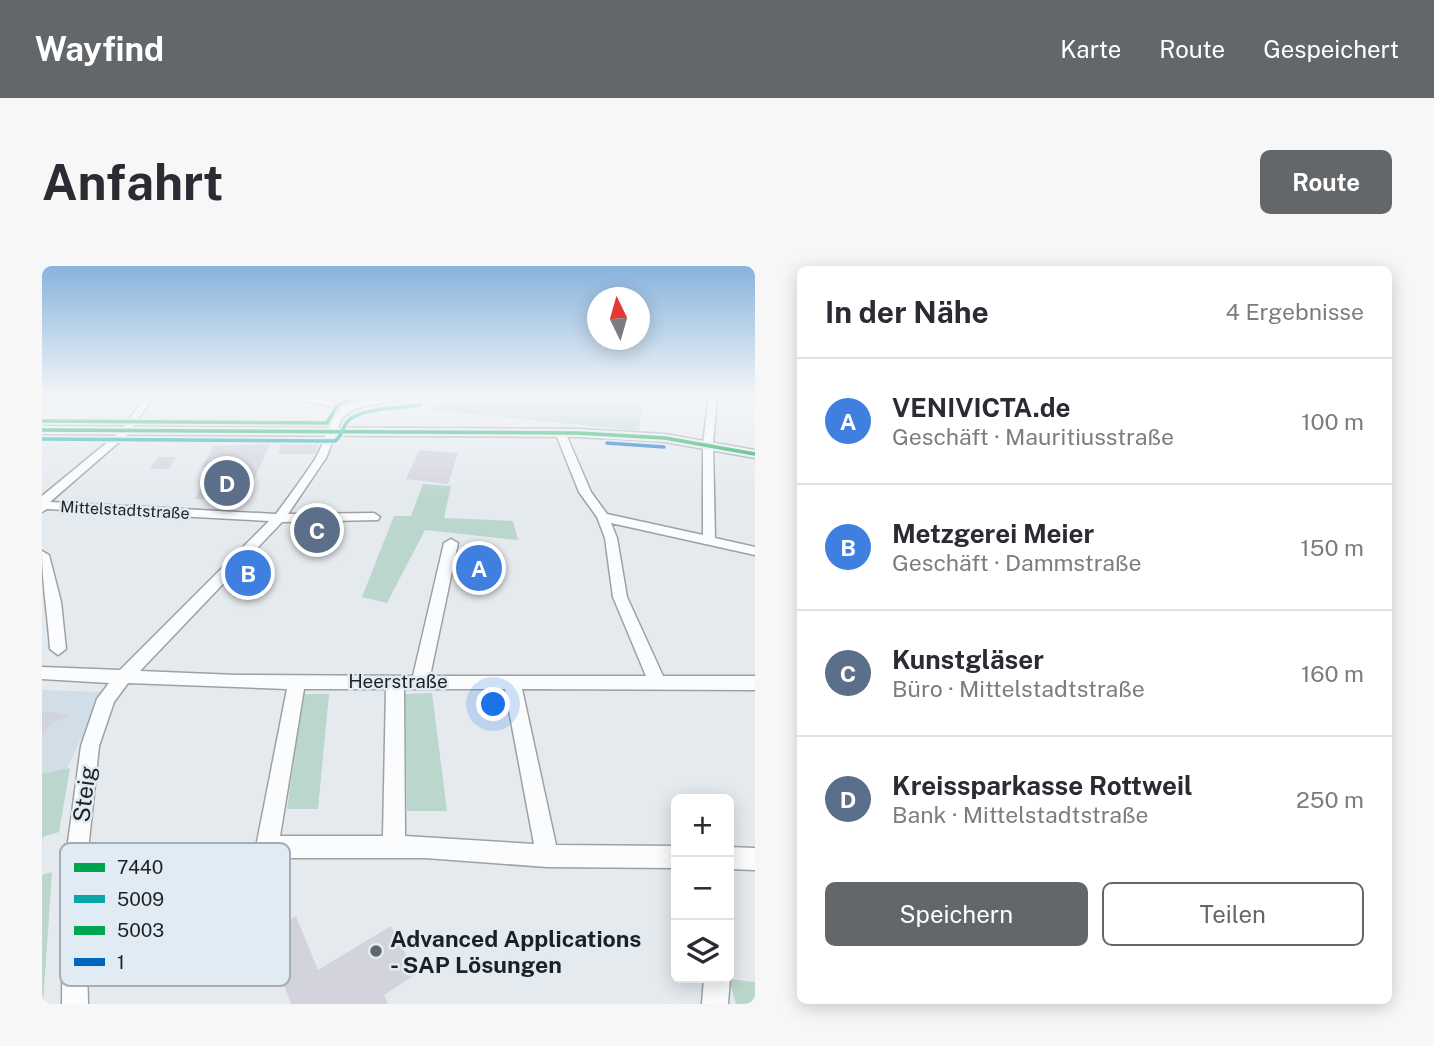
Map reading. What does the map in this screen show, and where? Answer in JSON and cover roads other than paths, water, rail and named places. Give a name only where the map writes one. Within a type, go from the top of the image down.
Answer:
[{"type":"street","points":[[54,430],[124,433],[560,432],[640,436],[708,444],[755,454]]},
{"type":"street","points":[[43,506],[45,500],[126,430]]},
{"type":"street","points":[[361,430],[365,432]]},
{"type":"street","points":[[709,430],[709,542]]},
{"type":"street","name":"Steig","points":[[78,843],[90,746],[106,699],[124,677],[279,518],[321,458],[334,432]]},
{"type":"street","points":[[560,432],[586,492],[603,517],[611,538],[620,597],[657,683]]},
{"type":"street","name":"Mittelstadtstraße","points":[[43,506],[279,518],[374,517]]},
{"type":"street","points":[[603,517],[755,551]]},
{"type":"street","points":[[420,681],[452,543]]},
{"type":"street","points":[[42,555],[54,602],[58,649]]},
{"type":"street","name":"Heerstraße","points":[[42,673],[297,681],[755,684]]},
{"type":"street","points":[[268,843],[297,681]]},
{"type":"street","points":[[394,847],[395,681]]},
{"type":"street","points":[[512,682],[547,856]]},
{"type":"street","points":[[290,847],[394,847],[547,856],[671,857]]},
{"type":"street","points":[[734,858],[755,859]]},
{"type":"street","points":[[715,1004],[717,983]]},
{"type":"street","name":"Steig","points":[[75,986],[75,1004]]},
{"type":"place","name":"Kreissparkasse Rottweil","points":[[227,483]]},
{"type":"place","name":"Kunstgläser","points":[[317,530]]},
{"type":"place","name":"VENIVICTA.de","points":[[479,568]]},
{"type":"place","name":"Metzgerei Meier","points":[[248,573]]},
{"type":"place","name":"Advanced Applications - SAP Lösungen","points":[[376,951]]}]
